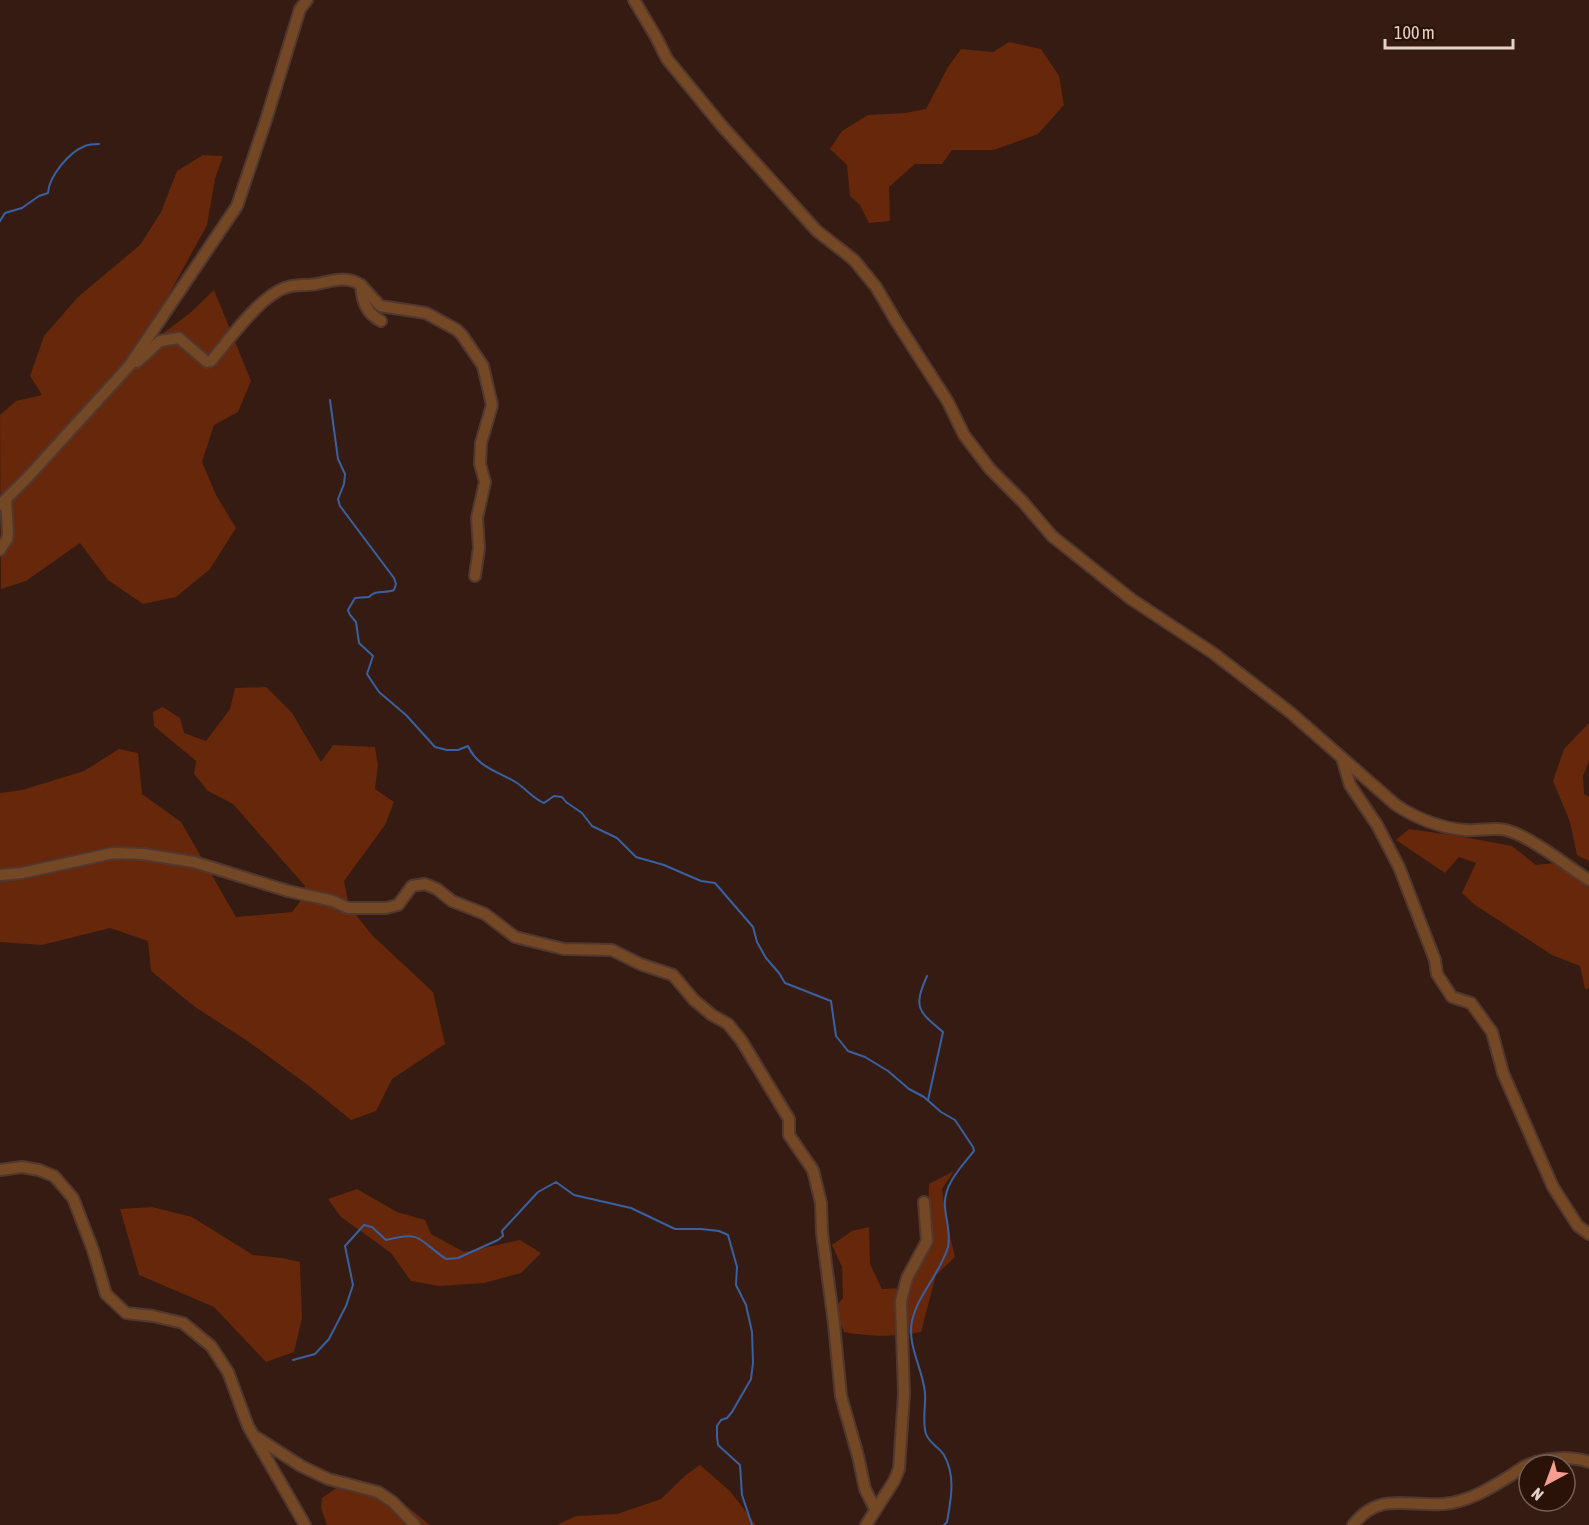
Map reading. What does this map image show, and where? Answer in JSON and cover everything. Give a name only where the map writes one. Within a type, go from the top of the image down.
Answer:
[{"type":"street","points":[[0,550],[8,534],[3,502],[129,366],[237,206],[300,9],[307,0]]},
{"type":"street","points":[[634,0],[667,59],[722,126],[809,223],[832,245],[854,260],[876,287],[948,402],[964,435],[990,469],[1023,502],[1052,536],[1131,599],[1213,654],[1292,713],[1396,805],[1411,814],[1442,825],[1466,830],[1503,830],[1519,834],[1589,880]]},
{"type":"street","points":[[129,366],[160,341],[169,338],[179,338],[207,362],[212,361],[246,318],[275,291],[335,279],[354,280],[362,285],[380,306],[426,313],[457,330],[483,366],[492,405],[481,442],[480,464],[485,482],[477,518],[479,548],[475,576]]},
{"type":"street","points":[[362,285],[364,302],[368,310],[373,317],[381,321]]},
{"type":"street","points":[[1342,757],[1350,785],[1377,825],[1399,867],[1435,960],[1437,974],[1452,997],[1471,1003],[1492,1032],[1503,1073],[1553,1187],[1578,1226],[1589,1234]]},
{"type":"street","points":[[0,875],[22,873],[113,853],[143,854],[195,862],[304,896],[333,901],[348,908],[361,909],[398,905],[412,886],[425,884],[437,889],[452,901],[485,914],[515,937],[564,949],[612,950],[640,964],[673,975],[694,1000],[728,1024],[741,1040],[789,1119],[789,1135],[813,1170],[821,1203],[822,1233],[841,1396],[865,1488],[875,1509]]},
{"type":"street","points":[[0,1170],[22,1167],[54,1176],[73,1198],[93,1250],[106,1294],[126,1313],[183,1323],[211,1346],[228,1372],[253,1434],[305,1525]]},
{"type":"street","points":[[866,1525],[899,1469],[904,1394],[900,1301],[908,1278],[927,1241],[924,1202]]},
{"type":"street","points":[[253,1434],[301,1467],[328,1479],[378,1491],[400,1508],[416,1525]]},
{"type":"street","points":[[1353,1525],[1370,1508],[1387,1503],[1443,1504],[1465,1500],[1485,1491],[1529,1464],[1551,1459],[1581,1459],[1589,1462]]},
{"type":"shaded area","points":[[1009,42],[1041,49],[1059,76],[1064,105],[1038,134],[994,150],[952,150],[942,164],[915,164],[889,187],[890,221],[869,223],[860,205],[850,196],[847,165],[830,149],[842,131],[868,115],[905,113],[926,109],[948,67],[961,49],[993,52]]},
{"type":"shaded area","points":[[203,155],[223,156],[215,179],[207,225],[137,353],[190,313],[214,290],[251,381],[238,412],[214,425],[202,462],[216,495],[236,528],[210,569],[176,597],[143,604],[108,580],[80,543],[26,581],[1,589],[0,415],[16,401],[42,395],[30,376],[44,336],[78,297],[140,245],[161,212],[177,171]]},
{"type":"shaded area","points":[[266,687],[292,713],[321,762],[333,745],[375,747],[378,765],[375,789],[394,802],[385,825],[344,881],[349,906],[372,935],[433,992],[445,1044],[392,1079],[376,1111],[351,1120],[246,1040],[195,1007],[151,971],[148,941],[110,928],[42,945],[0,942],[0,793],[22,790],[84,771],[119,749],[138,753],[142,794],[181,822],[236,917],[292,912],[302,899],[305,886],[233,804],[208,791],[194,774],[196,761],[154,726],[153,712],[163,707],[180,718],[184,733],[206,741],[230,709],[235,688]]},
{"type":"shaded area","points":[[1589,723],[1589,761],[1583,776],[1584,794],[1589,797],[1589,861],[1577,855],[1570,822],[1553,781],[1564,749]]},
{"type":"shaded area","points":[[1409,829],[1512,846],[1536,865],[1564,862],[1589,874],[1589,988],[1585,989],[1580,966],[1552,955],[1475,905],[1462,893],[1476,863],[1459,857],[1445,873],[1396,840]]},
{"type":"shaded area","points":[[954,1171],[942,1189],[955,1257],[936,1275],[921,1332],[882,1336],[844,1332],[834,1309],[843,1298],[842,1267],[832,1245],[852,1231],[869,1227],[870,1264],[882,1289],[909,1288],[925,1237],[929,1184]]},
{"type":"shaded area","points":[[357,1189],[397,1212],[425,1220],[431,1234],[464,1252],[520,1240],[541,1253],[521,1273],[484,1283],[439,1286],[411,1281],[391,1253],[341,1217],[328,1199]]},
{"type":"shaded area","points":[[152,1207],[192,1217],[253,1255],[300,1262],[302,1318],[294,1352],[266,1362],[214,1307],[139,1275],[120,1209]]},
{"type":"shaded area","points":[[700,1465],[730,1491],[756,1525],[557,1525],[576,1516],[617,1514],[661,1499]]},
{"type":"shaded area","points":[[343,1483],[383,1487],[430,1525],[327,1525],[321,1508],[322,1498]]},
{"type":"waterway","points":[[0,221],[5,213],[22,208],[39,196],[48,193],[56,172],[73,153],[87,145],[99,144]]},
{"type":"waterway","points":[[330,400],[338,459],[345,474],[338,499],[340,506],[394,578],[396,584],[394,590],[375,593],[369,597],[355,598],[348,610],[356,622],[359,643],[373,656],[367,674],[379,692],[406,715],[435,747],[458,750],[468,746],[483,764],[517,783],[540,801],[544,803],[554,796],[562,797],[582,813],[592,826],[617,838],[636,857],[664,865],[701,881],[715,883],[753,927],[757,942],[766,958],[785,983],[831,1001],[836,1036],[848,1051],[865,1057],[888,1071],[909,1089],[955,1120],[973,1147],[974,1151],[954,1177],[947,1191],[945,1207],[949,1232],[948,1247],[919,1302],[911,1330],[913,1348],[925,1393],[926,1434],[944,1455],[950,1471],[951,1496],[947,1522],[944,1525]]},
{"type":"waterway","points":[[927,976],[920,995],[920,1008],[928,1019],[943,1032],[928,1100]]},
{"type":"waterway","points":[[293,1360],[315,1354],[329,1339],[346,1306],[353,1285],[345,1246],[364,1225],[372,1227],[386,1240],[413,1237],[424,1242],[446,1259],[458,1258],[498,1240],[503,1236],[502,1231],[538,1192],[556,1182],[574,1195],[631,1208],[675,1229],[719,1231],[728,1235],[737,1267],[736,1285],[746,1305],[752,1332],[753,1363],[751,1379],[732,1412],[717,1426],[717,1437],[718,1445],[740,1465],[742,1495],[752,1525]]}]
